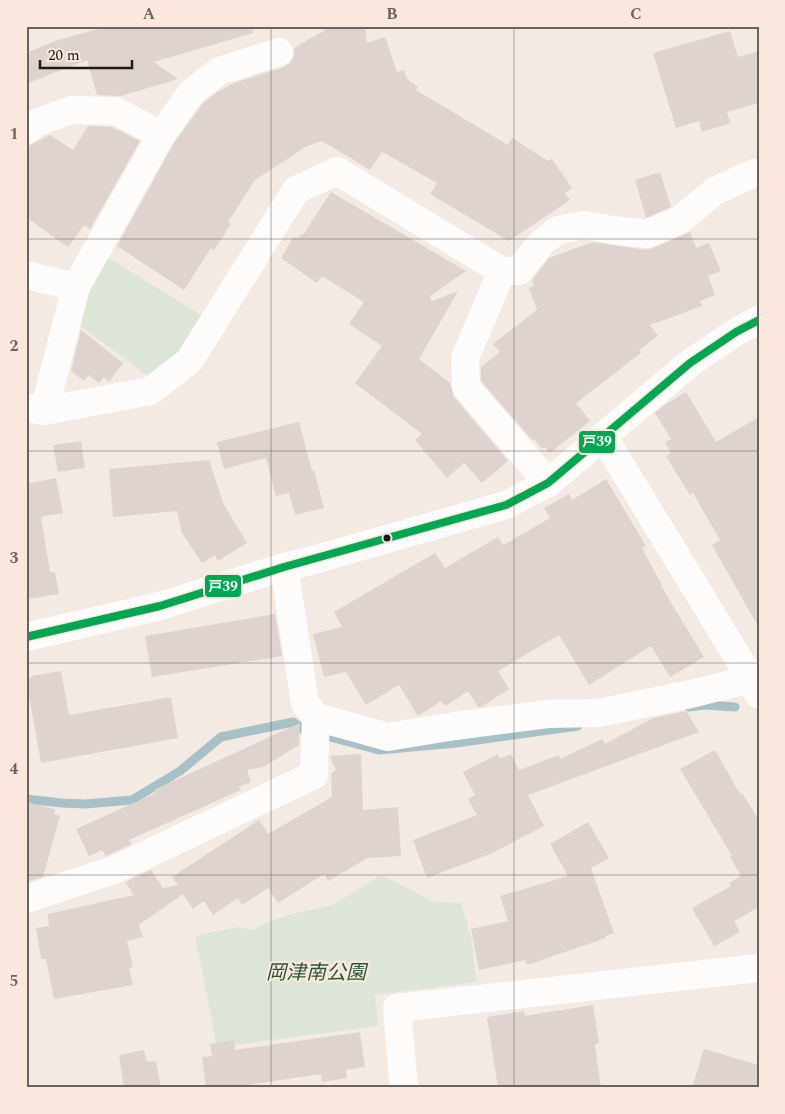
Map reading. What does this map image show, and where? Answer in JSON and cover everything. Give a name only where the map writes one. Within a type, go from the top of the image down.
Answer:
[{"type":"street","points":[[278,52],[219,71],[192,92],[161,135],[76,287],[35,409],[150,391],[189,361],[296,190],[337,171],[502,271],[518,271],[541,243],[558,230],[584,225],[647,234],[680,220],[716,191],[754,173],[759,173]]},
{"type":"street","points":[[26,130],[36,123],[71,110],[116,110],[161,135]]},
{"type":"street","points":[[502,271],[465,358],[466,387],[548,482]]},
{"type":"street","points":[[26,275],[76,287]]},
{"type":"street","points":[[26,637],[160,606],[284,567],[310,562],[506,505],[548,482],[690,363],[736,332],[759,320]]},
{"type":"street","points":[[284,567],[305,703],[316,717],[388,737],[548,714],[598,713],[691,694],[756,685],[604,436]]},
{"type":"street","points":[[26,899],[116,869],[314,775],[316,717]]},
{"type":"street","points":[[404,1088],[397,1008],[759,968]]},
{"type":"green space","points":[[104,255],[204,317],[185,355],[148,376],[79,325],[85,291]]},
{"type":"green space","name":"岡津南公園","points":[[381,875],[434,902],[461,903],[472,941],[476,982],[375,995],[378,1026],[217,1047],[195,936],[237,927],[252,930],[267,922],[333,905]]},
{"type":"building","points":[[109,26],[252,26],[253,33],[154,62],[178,79],[121,96],[97,95],[87,60],[26,84],[26,53],[58,40]]},
{"type":"building","points":[[332,26],[365,26],[367,43],[385,37],[397,72],[404,70],[407,79],[418,87],[416,90],[508,145],[512,138],[548,161],[552,159],[572,188],[565,193],[570,200],[509,241],[430,194],[437,183],[382,152],[370,170],[322,141],[307,146],[255,180],[228,222],[231,224],[214,250],[211,248],[184,290],[117,246],[174,143],[203,103],[217,92],[234,83],[284,67],[291,62],[294,56],[294,48]]},
{"type":"building","points":[[730,31],[738,57],[759,51],[759,103],[727,112],[730,123],[702,132],[699,121],[676,128],[653,53]]},
{"type":"building","points":[[88,126],[112,127],[140,141],[90,229],[84,225],[68,247],[26,217],[26,147],[50,135],[73,150]]},
{"type":"building","points":[[660,172],[671,207],[646,218],[635,180]]},
{"type":"building","points":[[331,192],[466,271],[430,296],[432,301],[458,291],[419,359],[450,383],[454,397],[508,461],[482,483],[464,463],[447,478],[415,440],[422,434],[355,383],[382,346],[349,324],[364,302],[322,276],[317,283],[281,258],[294,236],[298,239],[301,234],[303,235]]},
{"type":"building","points":[[690,232],[696,248],[709,243],[721,271],[708,276],[715,295],[700,301],[702,306],[650,325],[658,336],[639,350],[641,353],[576,403],[590,421],[550,453],[545,447],[542,449],[481,381],[481,367],[500,352],[493,344],[537,310],[529,288],[534,286],[532,280],[549,258],[593,242],[646,250]]},
{"type":"building","points":[[81,330],[123,363],[109,382],[104,377],[99,383],[88,375],[84,381],[71,371]]},
{"type":"building","points":[[686,392],[716,442],[759,417],[759,628],[712,545],[720,540],[693,493],[690,495],[666,456],[671,453],[665,442],[671,439],[655,413],[664,405]]},
{"type":"building","points":[[299,422],[324,508],[295,515],[289,493],[276,496],[266,458],[224,469],[217,442]]},
{"type":"building","points":[[81,441],[85,468],[58,472],[53,445]]},
{"type":"building","points":[[209,460],[224,505],[247,543],[218,561],[215,555],[202,563],[182,533],[177,511],[113,517],[109,469]]},
{"type":"building","points":[[56,478],[63,513],[41,517],[50,572],[55,572],[59,594],[28,599],[26,586],[26,484]]},
{"type":"building","points":[[606,479],[646,546],[642,548],[661,586],[704,657],[670,677],[651,646],[589,685],[559,635],[498,671],[509,689],[481,707],[478,707],[468,691],[445,706],[441,701],[418,716],[399,685],[366,705],[346,672],[324,677],[313,634],[342,627],[334,612],[435,553],[445,568],[498,537],[503,545],[550,518],[544,508],[569,494],[572,500]]},
{"type":"building","points":[[275,614],[282,656],[152,677],[145,636]]},
{"type":"building","points":[[61,671],[69,715],[171,697],[178,738],[41,763],[26,679],[31,678],[31,676]]},
{"type":"building","points":[[686,711],[699,732],[528,795],[544,826],[490,854],[427,878],[413,840],[477,815],[468,799],[475,795],[463,772],[498,754],[500,759],[511,754],[519,770],[559,755],[560,759],[602,739],[605,744],[653,718]]},
{"type":"building","points":[[300,723],[299,745],[263,767],[247,770],[251,782],[239,787],[241,790],[129,840],[132,844],[106,856],[102,850],[89,856],[76,829],[156,793],[154,790]]},
{"type":"building","points":[[715,750],[740,794],[742,793],[759,820],[759,907],[734,921],[740,932],[714,946],[692,908],[731,886],[729,883],[741,876],[730,857],[732,856],[680,769]]},
{"type":"building","points":[[361,754],[363,810],[398,807],[401,856],[368,858],[328,881],[324,874],[278,903],[268,888],[242,905],[238,898],[213,915],[204,901],[193,909],[183,894],[139,925],[143,937],[127,941],[133,967],[129,968],[133,985],[54,999],[46,959],[41,959],[36,928],[49,926],[48,914],[134,895],[125,882],[151,870],[163,888],[178,885],[172,877],[259,820],[268,834],[332,797],[331,773],[336,770],[330,756]]},
{"type":"building","points":[[26,802],[55,809],[54,814],[60,816],[43,877],[26,882]]},
{"type":"building","points":[[588,822],[609,858],[591,868],[614,933],[605,936],[606,938],[527,965],[525,960],[479,970],[471,929],[508,921],[500,896],[568,876],[550,844]]},
{"type":"building","points":[[593,1005],[599,1043],[595,1044],[601,1088],[498,1088],[487,1017],[524,1011],[525,1016]]},
{"type":"building","points":[[360,1032],[365,1067],[346,1070],[347,1078],[322,1082],[321,1074],[227,1088],[206,1088],[202,1057],[212,1056],[210,1044],[234,1040],[235,1050]]},
{"type":"building","points":[[704,1049],[759,1065],[759,1088],[692,1088]]},
{"type":"building","points":[[144,1050],[147,1062],[156,1061],[161,1088],[124,1088],[119,1055]]},
{"type":"waterway","points":[[689,707],[705,705],[735,707]]},
{"type":"waterway","points":[[26,799],[85,804],[132,800],[180,771],[221,737],[293,722],[304,730],[379,750],[456,743],[578,726]]},
{"type":"transit line","name":"戸39","points":[[26,637],[160,606],[284,567],[506,505],[548,483],[690,363],[736,332],[759,320]]}]
